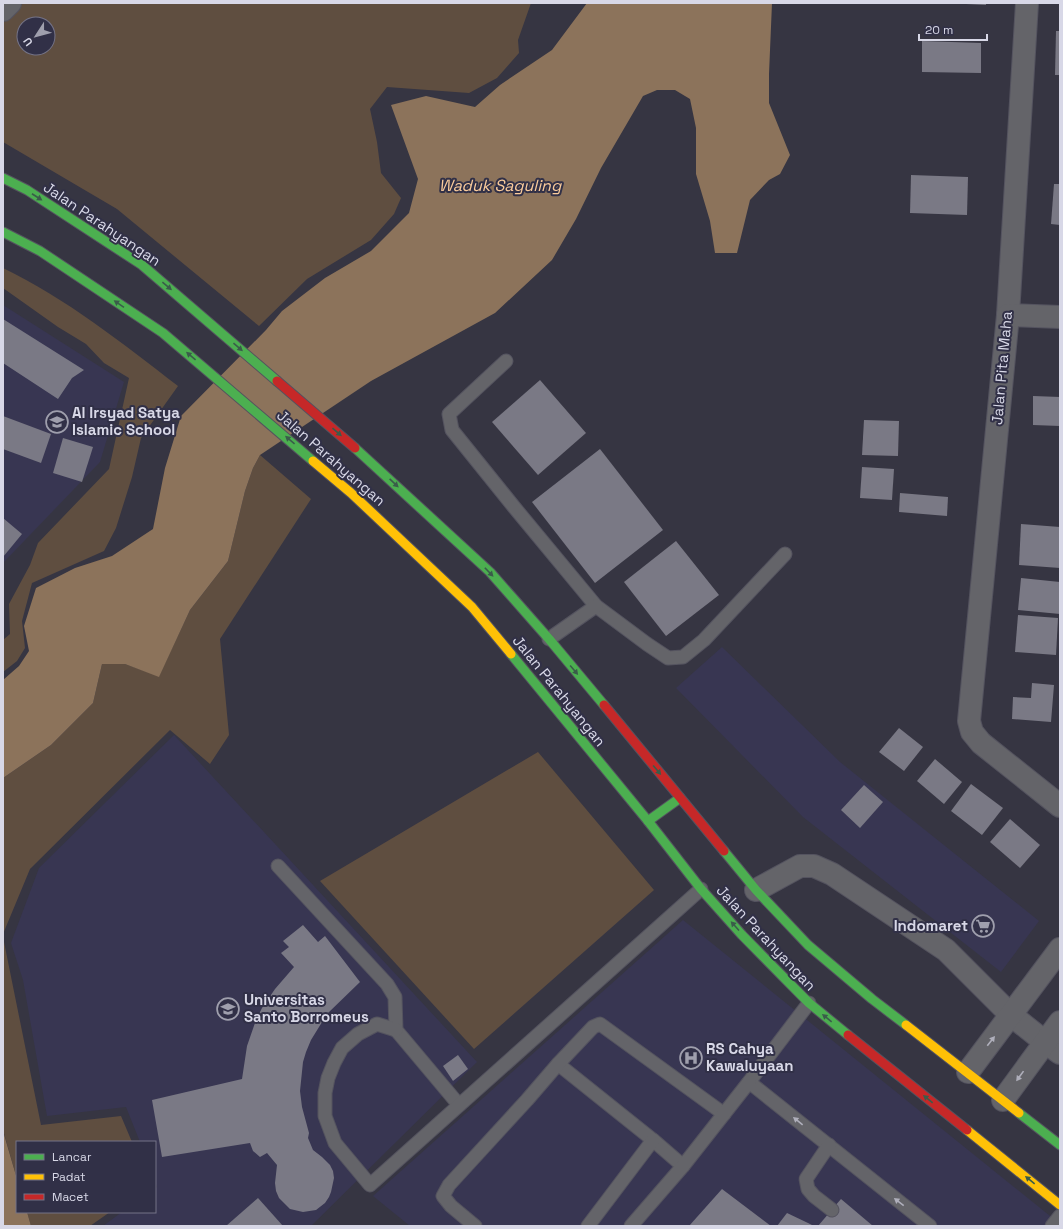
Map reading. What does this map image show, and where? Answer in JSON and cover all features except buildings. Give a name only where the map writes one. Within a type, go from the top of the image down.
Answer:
[{"type":"main road","name":"Jalan Parahyangan","points":[[3,178],[26,190],[142,265],[365,457],[490,572],[756,890],[808,944],[872,999],[968,1072],[1060,1145]]},
{"type":"main road","name":"Jalan Parahyangan","points":[[3,232],[40,251],[163,333],[352,493],[472,607],[648,821],[701,889],[742,935],[809,1003],[1060,1205]]},
{"type":"main road","points":[[648,821],[680,798]]},
{"type":"street","points":[[3,10],[10,3]]},
{"type":"street","name":"Jalan Pita Maha","points":[[1027,3],[1008,315],[969,721],[972,732],[981,744],[1060,806]]},
{"type":"street","points":[[1008,315],[1060,317]]},
{"type":"street","points":[[756,890],[800,866],[814,866],[832,874],[946,950],[1011,1015],[1052,1048]]},
{"type":"street","points":[[968,1072],[1060,949]]},
{"type":"street","points":[[1003,1100],[1052,1048],[1060,1022]]},
{"type":"lane","points":[[506,362],[449,414],[452,430],[596,606],[647,644],[668,658],[683,657],[704,640],[785,554]]},
{"type":"lane","points":[[548,640],[596,606]]},
{"type":"lane","points":[[278,866],[390,989],[395,997],[396,1030]]},
{"type":"lane","points":[[459,1105],[396,1030],[377,1024],[358,1034],[342,1048],[328,1078],[325,1093],[325,1116],[335,1144],[370,1185],[701,889]]},
{"type":"lane","points":[[631,1226],[683,1166],[809,1003]]},
{"type":"lane","points":[[475,1226],[451,1206],[443,1196],[448,1185],[593,1027],[600,1024],[724,1114]]},
{"type":"lane","points":[[558,1064],[683,1166]]},
{"type":"lane","points":[[749,1082],[923,1224]]},
{"type":"lane","points":[[588,1226],[653,1140]]},
{"type":"lane","points":[[829,1146],[806,1179],[808,1189],[814,1196],[832,1210]]},
{"type":"lane","points":[[1052,1226],[1060,1216]]},
{"type":"shaded area","points":[[23,3],[531,3],[518,40],[519,53],[497,78],[469,93],[387,87],[370,109],[377,142],[381,173],[401,198],[394,214],[371,240],[307,279],[259,326],[117,209],[3,142],[3,23]]},
{"type":"shaded area","points":[[3,268],[49,293],[94,322],[178,386],[141,438],[132,477],[116,528],[104,551],[32,583],[22,621],[25,648],[17,661],[3,672],[3,640],[10,634],[9,604],[30,565],[38,543],[109,469],[129,378],[104,363],[86,344],[58,327],[3,288]]},
{"type":"shaded area","name":"Al Irsyad Satya Islamic School","points":[[3,305],[124,382],[100,462],[3,563]]},
{"type":"shaded area","points":[[260,455],[311,499],[220,639],[229,735],[210,764],[170,730],[30,869],[3,934],[3,778],[51,745],[93,703],[102,664],[125,664],[159,676],[190,610],[228,561],[245,491],[253,468]]},
{"type":"shaded area","points":[[722,647],[840,762],[1039,921],[1001,972],[803,817],[676,688]]},
{"type":"shaded area","name":"Universitas Santo Borromeus","points":[[174,735],[477,1062],[311,1226],[103,1226],[121,1213],[156,1213],[156,1141],[140,1141],[126,1107],[47,1116],[23,980],[11,943],[39,868]]},
{"type":"shaded area","points":[[538,752],[654,890],[474,1049],[320,881]]},
{"type":"shaded area","name":"RS Cahya Kawaluyaan","points":[[683,920],[1060,1224],[1060,1226],[410,1226],[373,1196]]},
{"type":"shaded area","points":[[3,937],[41,1125],[121,1116],[132,1141],[16,1141],[16,1176],[3,1130]]},
{"type":"shaded area","points":[[27,1213],[109,1213],[90,1226],[31,1226]]},
{"type":"water","name":"Waduk Saguling","points":[[587,3],[772,3],[769,103],[790,155],[780,174],[769,180],[750,200],[737,253],[715,253],[710,221],[696,174],[696,128],[690,99],[675,90],[657,90],[643,96],[601,168],[576,219],[552,260],[495,313],[371,381],[260,455],[253,468],[245,491],[228,561],[190,610],[159,677],[125,664],[102,664],[93,703],[51,745],[3,778],[3,680],[19,666],[29,651],[24,626],[36,588],[75,568],[112,556],[153,529],[165,468],[181,416],[266,330],[282,311],[325,278],[371,251],[409,213],[418,179],[391,105],[426,96],[475,107],[500,85],[552,50]]},
{"type":"water","points":[[3,1131],[16,1176],[16,1213],[27,1213],[31,1226],[3,1226]]},
{"type":"traffic: fast","points":[[3,178],[27,190],[142,265],[277,381]]},
{"type":"traffic: fast","points":[[3,232],[40,251],[163,333],[313,461]]},
{"type":"traffic: fast","points":[[355,448],[490,572],[604,705]]},
{"type":"traffic: fast","points":[[511,654],[648,821],[701,889],[742,935],[809,1003],[848,1035]]},
{"type":"traffic: fast","points":[[648,821],[680,798]]},
{"type":"traffic: fast","points":[[724,851],[756,890],[808,945],[872,999],[906,1025]]},
{"type":"traffic: fast","points":[[1019,1113],[1060,1145]]},
{"type":"traffic: slow","points":[[313,461],[351,493],[472,607],[511,654]]},
{"type":"traffic: slow","points":[[906,1025],[1019,1113]]},
{"type":"traffic: slow","points":[[967,1130],[1060,1205]]},
{"type":"traffic: jam","points":[[277,381],[355,448]]},
{"type":"traffic: jam","points":[[604,705],[724,851]]},
{"type":"traffic: jam","points":[[848,1035],[967,1130]]},
{"type":"place","name":"Al Irsyad Satya Islamic School","points":[[57,422]]},
{"type":"place","name":"Indomaret","points":[[983,926]]},
{"type":"place","name":"Universitas Santo Borromeus","points":[[228,1009]]},
{"type":"place","name":"RS Cahya Kawaluyaan","points":[[691,1058]]}]
